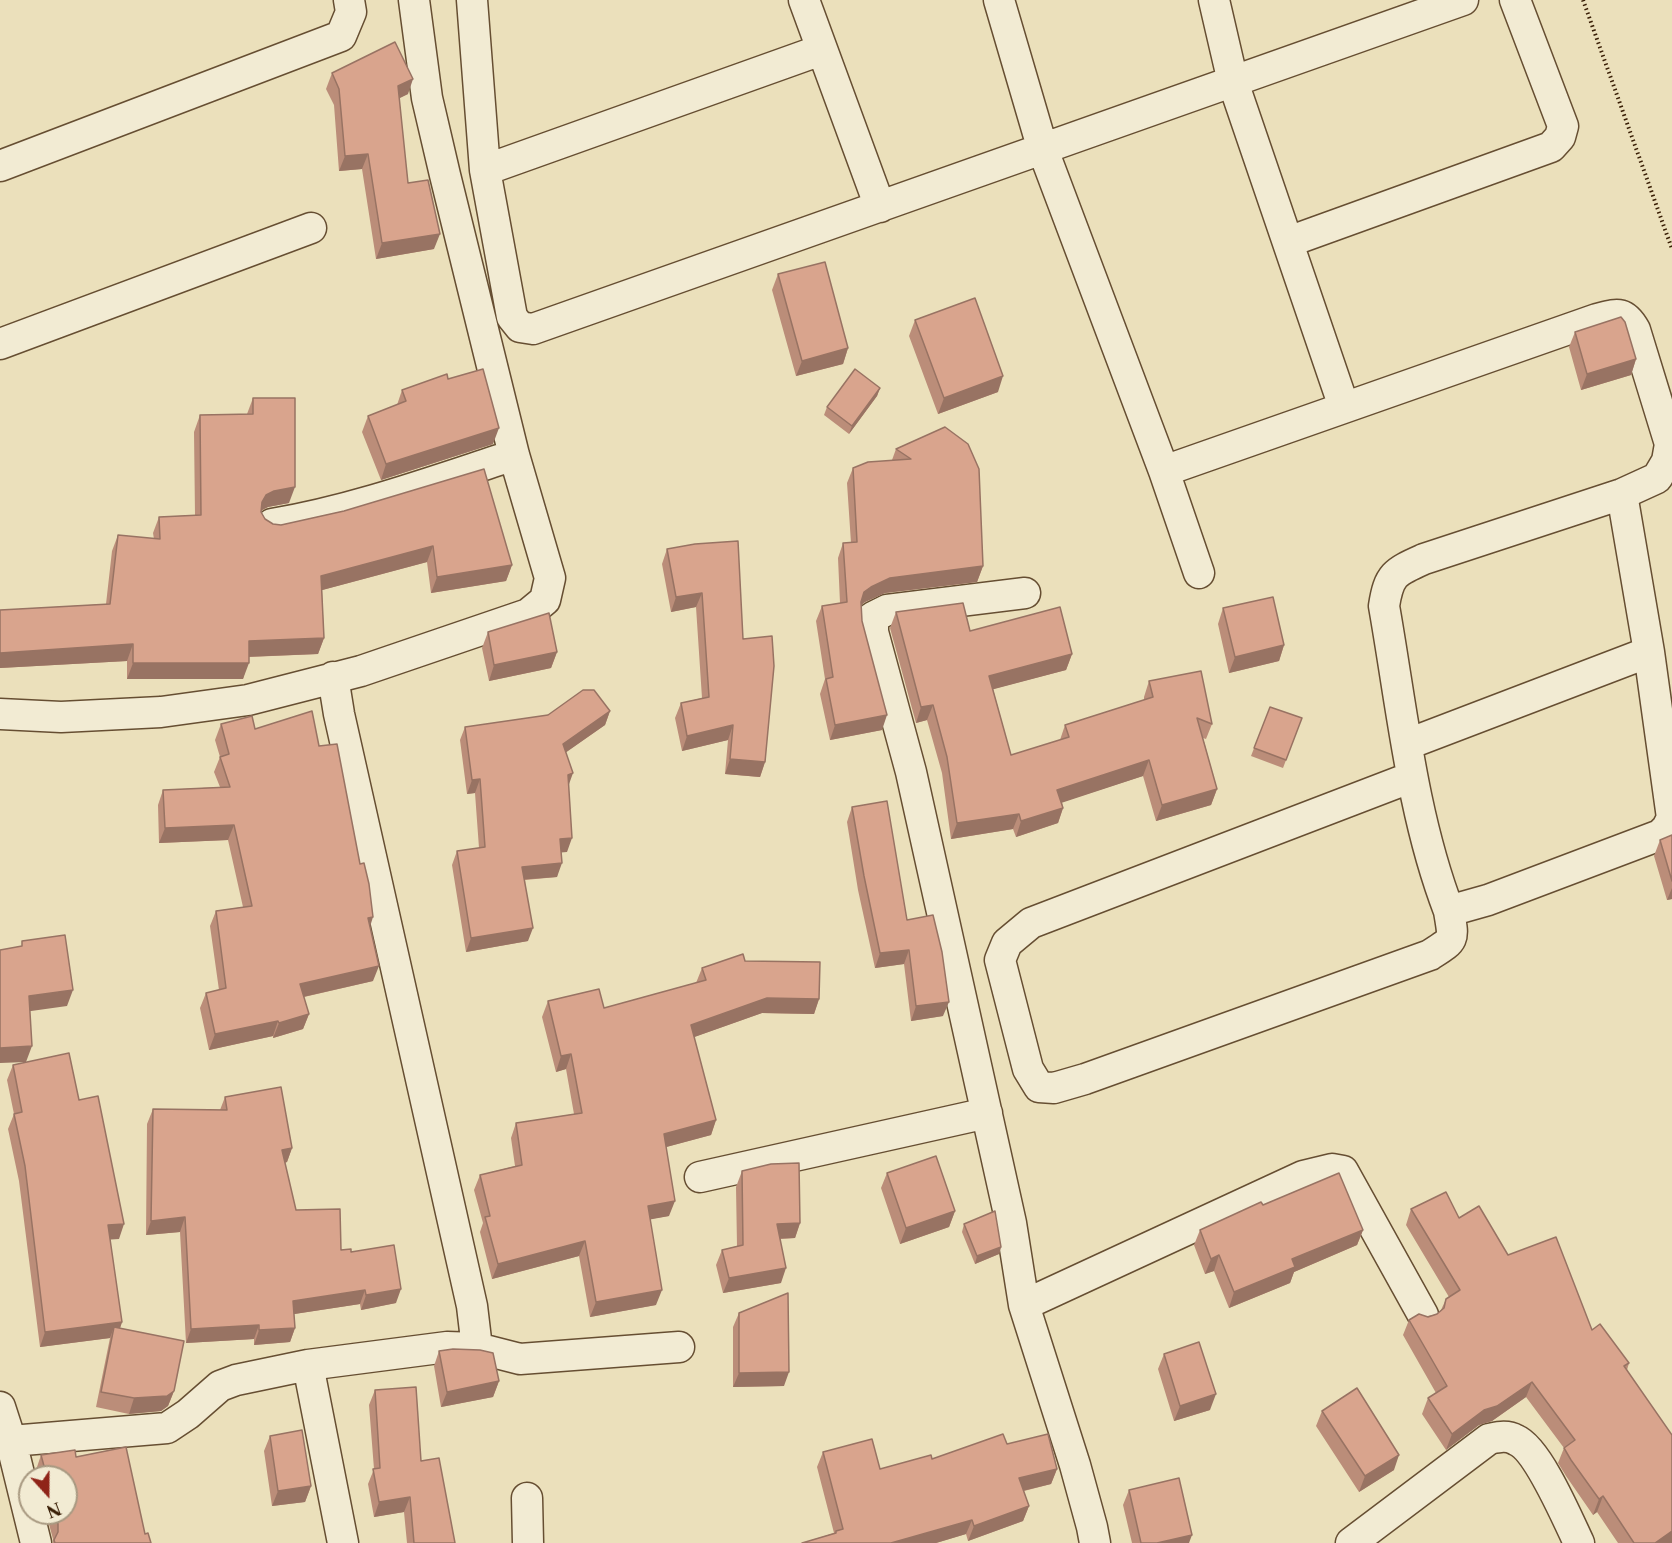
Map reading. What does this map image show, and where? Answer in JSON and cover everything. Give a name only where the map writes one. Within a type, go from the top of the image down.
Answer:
[{"type":"street","points":[[0,166],[341,36],[351,12],[349,0]]},
{"type":"street","points":[[0,714],[61,717],[160,712],[248,700],[361,671],[528,614],[545,600],[550,578],[514,455],[430,109],[414,0]]},
{"type":"street","points":[[472,0],[485,170],[512,317],[520,327],[533,329],[1463,0]]},
{"type":"street","points":[[804,0],[880,207]]},
{"type":"street","points":[[999,0],[1043,150],[1164,471],[1199,573]]},
{"type":"street","points":[[1214,0],[1233,82],[1344,407]]},
{"type":"street","points":[[1288,242],[1551,147],[1560,137],[1563,126],[1515,0]]},
{"type":"street","points":[[485,170],[821,50]]},
{"type":"street","points":[[0,344],[311,228]]},
{"type":"street","points":[[1164,471],[1596,319],[1618,314],[1628,318],[1635,330],[1670,444],[1667,460],[1657,478],[1622,494],[1424,559],[1395,575],[1388,586],[1384,606],[1412,777],[1449,912],[1453,935],[1449,943],[1430,955],[1085,1079],[1054,1088],[1039,1087],[1028,1069],[1000,960],[1007,943],[1031,923],[1412,777]]},
{"type":"street","points":[[272,524],[310,518],[383,498],[514,455]]},
{"type":"street","points":[[1449,912],[1488,900],[1660,835],[1672,818],[1649,652],[1622,494]]},
{"type":"street","points":[[1025,593],[887,610],[873,616],[873,632],[911,772],[1011,1223],[1024,1305],[1075,1465],[1095,1543]]},
{"type":"street","points":[[1408,744],[1649,652]]},
{"type":"street","points":[[333,677],[339,714],[472,1306],[477,1348]]},
{"type":"street","points":[[700,1177],[987,1113]]},
{"type":"street","points":[[1024,1305],[1303,1176],[1332,1169],[1343,1171],[1423,1315]]},
{"type":"street","points":[[11,1441],[167,1428],[188,1414],[220,1386],[236,1380],[308,1365],[447,1347],[477,1348],[520,1359],[679,1347]]},
{"type":"street","points":[[308,1365],[343,1543]]},
{"type":"street","points":[[0,1407],[11,1441],[36,1543]]},
{"type":"street","points":[[1361,1540],[1489,1439],[1503,1436],[1522,1443],[1543,1472],[1579,1543]]},
{"type":"street","points":[[527,1498],[528,1543]]},
{"type":"path","points":[[1583,0],[1672,249]]},
{"type":"building","points":[[395,42],[413,79],[398,86],[408,183],[428,180],[440,234],[382,243],[368,154],[345,156],[339,89],[332,73]]},
{"type":"building","points":[[825,262],[848,348],[802,361],[778,274]]},
{"type":"building","points":[[975,298],[1003,376],[944,398],[915,320]]},
{"type":"building","points":[[1621,317],[1625,322],[1636,359],[1587,374],[1575,332]]},
{"type":"building","points":[[483,369],[499,428],[386,464],[368,416],[406,401],[402,390],[447,374],[448,379]]},
{"type":"building","points":[[855,369],[880,388],[852,426],[827,407]]},
{"type":"building","points":[[253,398],[295,398],[295,487],[266,495],[262,502],[261,512],[265,519],[273,524],[281,525],[344,511],[484,469],[512,565],[437,577],[433,546],[321,576],[324,638],[249,641],[249,663],[133,663],[133,644],[0,653],[0,610],[110,604],[118,535],[160,539],[159,517],[201,515],[200,415],[253,414]]},
{"type":"building","points":[[945,427],[968,444],[979,469],[983,566],[890,578],[864,592],[861,602],[862,621],[887,715],[835,725],[826,679],[833,677],[822,606],[847,602],[843,543],[857,542],[853,468],[868,462],[911,459],[896,449]]},
{"type":"building","points":[[738,541],[743,639],[772,636],[774,666],[765,762],[730,759],[733,725],[687,736],[681,703],[709,697],[702,593],[676,597],[667,549],[695,544]]},
{"type":"building","points":[[1273,597],[1284,645],[1235,657],[1223,608]]},
{"type":"building","points":[[963,603],[970,631],[1060,607],[1072,654],[989,676],[1011,755],[1069,737],[1065,725],[1153,697],[1149,681],[1201,671],[1212,724],[1197,718],[1217,789],[1162,805],[1149,760],[1057,790],[1063,808],[1021,821],[1019,814],[957,823],[947,757],[933,705],[921,707],[896,612]]},
{"type":"building","points":[[549,613],[557,652],[494,665],[488,632]]},
{"type":"building","points":[[583,690],[594,690],[610,711],[563,744],[573,773],[568,775],[572,838],[560,839],[562,863],[522,867],[533,928],[471,938],[457,851],[485,847],[480,779],[472,780],[465,727],[548,715]]},
{"type":"building","points":[[1270,707],[1302,718],[1286,760],[1254,748]]},
{"type":"building","points":[[312,711],[319,746],[337,744],[360,864],[364,863],[369,884],[373,917],[368,918],[379,966],[300,984],[309,1014],[279,1023],[278,1021],[215,1034],[206,993],[226,988],[216,911],[252,906],[234,825],[165,828],[163,790],[230,787],[220,757],[229,754],[221,724],[252,716],[255,729]]},
{"type":"building","points":[[887,801],[907,920],[933,915],[942,952],[949,1002],[916,1006],[909,950],[880,953],[852,807]]},
{"type":"building","points":[[1672,835],[1672,881],[1660,840]]},
{"type":"building","points":[[65,935],[73,990],[29,996],[32,1046],[0,1048],[0,950],[22,946],[22,941]]},
{"type":"building","points":[[743,954],[745,961],[820,962],[819,999],[767,998],[691,1025],[716,1120],[664,1134],[675,1201],[648,1206],[662,1290],[596,1302],[585,1241],[498,1264],[485,1217],[490,1216],[480,1175],[522,1165],[516,1123],[582,1113],[571,1054],[561,1056],[548,1001],[599,989],[604,1008],[706,980],[702,968]]},
{"type":"building","points":[[69,1053],[79,1100],[98,1096],[124,1224],[108,1225],[122,1322],[45,1332],[25,1166],[14,1114],[22,1112],[13,1065]]},
{"type":"building","points":[[281,1087],[292,1148],[282,1150],[296,1210],[340,1209],[341,1250],[351,1249],[351,1252],[394,1245],[401,1289],[366,1295],[365,1290],[293,1301],[295,1328],[259,1330],[259,1325],[191,1329],[185,1217],[151,1221],[153,1109],[227,1110],[225,1097]]},
{"type":"building","points":[[936,1156],[955,1211],[906,1228],[887,1173]]},
{"type":"building","points":[[799,1163],[800,1223],[777,1224],[786,1268],[729,1278],[722,1250],[743,1245],[742,1171],[771,1164]]},
{"type":"building","points":[[1339,1173],[1363,1230],[1292,1259],[1295,1267],[1234,1292],[1219,1255],[1211,1259],[1200,1230],[1261,1202],[1263,1205]]},
{"type":"building","points":[[1446,1192],[1459,1218],[1479,1206],[1508,1255],[1556,1237],[1592,1330],[1600,1324],[1629,1363],[1624,1366],[1672,1435],[1672,1531],[1655,1543],[1634,1543],[1603,1496],[1599,1499],[1564,1448],[1575,1440],[1532,1382],[1497,1406],[1484,1410],[1452,1434],[1428,1398],[1447,1386],[1409,1320],[1419,1314],[1428,1317],[1437,1314],[1444,1308],[1446,1299],[1460,1290],[1411,1209]]},
{"type":"building","points":[[995,1211],[1001,1247],[977,1256],[964,1224]]},
{"type":"building","points":[[788,1293],[789,1372],[739,1373],[739,1313]]},
{"type":"building","points":[[114,1327],[184,1341],[174,1391],[167,1396],[134,1398],[101,1392]]},
{"type":"building","points":[[1199,1342],[1216,1394],[1180,1406],[1164,1354]]},
{"type":"building","points":[[453,1349],[493,1353],[499,1381],[447,1392],[439,1351]]},
{"type":"building","points":[[416,1387],[421,1461],[439,1458],[455,1543],[414,1543],[410,1497],[379,1502],[373,1469],[380,1468],[375,1390]]},
{"type":"building","points":[[1357,1388],[1399,1455],[1365,1476],[1322,1411]]},
{"type":"building","points":[[302,1430],[311,1486],[278,1491],[270,1436]]},
{"type":"building","points":[[1003,1434],[1007,1444],[1048,1434],[1057,1469],[1019,1478],[1029,1506],[974,1526],[972,1520],[891,1543],[802,1543],[843,1529],[823,1452],[872,1439],[880,1469],[931,1455],[932,1459]]},
{"type":"building","points":[[126,1447],[145,1534],[148,1533],[151,1543],[55,1543],[58,1525],[78,1525],[78,1465],[44,1465],[41,1455],[75,1450],[76,1457]]},
{"type":"building","points":[[1179,1478],[1192,1535],[1157,1543],[1141,1543],[1129,1490]]}]
